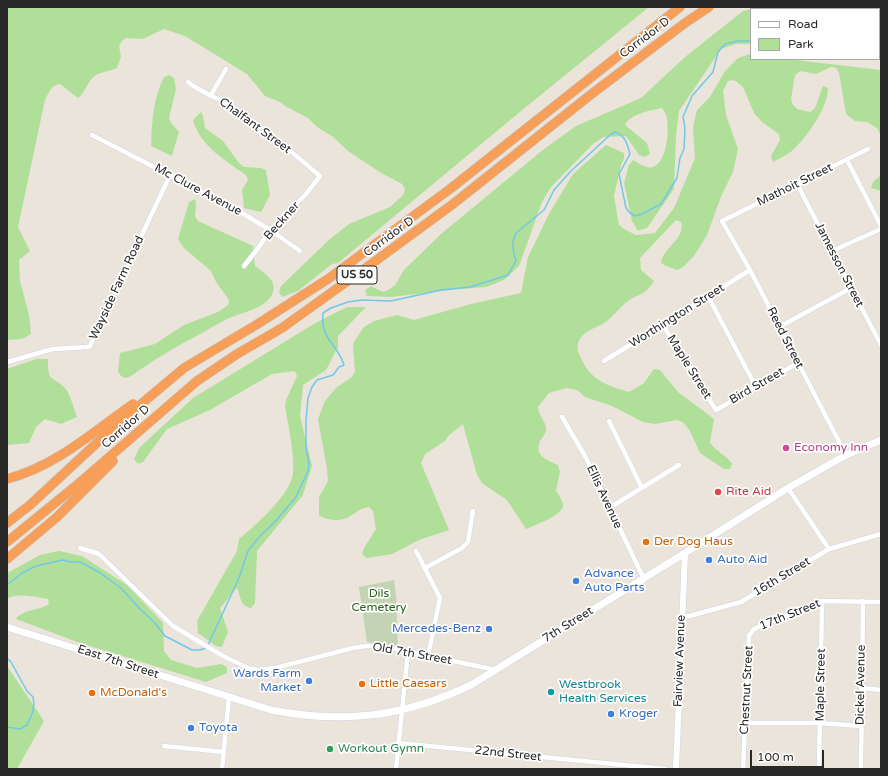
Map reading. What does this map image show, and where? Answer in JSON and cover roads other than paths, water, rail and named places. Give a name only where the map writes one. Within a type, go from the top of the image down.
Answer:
[{"type":"highway","name":"Corridor D","points":[[7,523],[30,504],[115,426],[184,368],[256,325],[328,279],[450,188],[680,7]]},
{"type":"highway","name":"Corridor D","points":[[7,542],[77,485],[197,381],[237,354],[282,328],[447,209],[589,96],[685,23],[709,7]]},
{"type":"highway","points":[[7,479],[30,472],[72,449],[97,429],[184,368]]},
{"type":"highway","points":[[7,559],[57,517],[103,472],[145,426]]},
{"type":"main road","name":"7th Street","points":[[229,697],[271,710],[294,714],[328,716],[358,716],[402,710],[428,703],[457,691],[496,670],[788,488],[846,455],[881,440]]},
{"type":"main road","name":"East 7th Street","points":[[7,627],[229,697]]},
{"type":"street","points":[[211,95],[226,69]]},
{"type":"street","name":"Chalfant Street","points":[[188,82],[232,106],[272,136],[320,176]]},
{"type":"street","name":"Mc Clure Avenue","points":[[92,135],[236,210],[270,230],[300,251]]},
{"type":"street","name":"Mathoit Street","points":[[722,221],[868,150]]},
{"type":"street","points":[[847,160],[881,226]]},
{"type":"street","name":"Wayside Farm Road","points":[[7,362],[53,349],[90,346],[170,175]]},
{"type":"street","name":"Beckner","points":[[244,266],[270,230],[306,194],[320,176]]},
{"type":"street","name":"Jamesson Street","points":[[798,184],[881,345]]},
{"type":"street","name":"Reed Street","points":[[722,221],[750,270],[846,455]]},
{"type":"street","points":[[832,251],[881,229]]},
{"type":"street","name":"Worthington Street","points":[[604,361],[750,270]]},
{"type":"street","points":[[779,327],[851,288]]},
{"type":"street","points":[[708,296],[756,387]]},
{"type":"street","name":"Maple Street","points":[[662,325],[716,410]]},
{"type":"street","name":"Bird Street","points":[[716,410],[798,362]]},
{"type":"street","name":"Ellis Avenue","points":[[562,417],[585,456],[644,579]]},
{"type":"street","points":[[609,421],[642,488]]},
{"type":"street","points":[[609,508],[679,465]]},
{"type":"street","points":[[788,488],[829,549]]},
{"type":"street","points":[[425,568],[462,548],[468,542],[473,511]]},
{"type":"street","name":"16th Street","points":[[682,618],[741,602],[829,549],[881,534]]},
{"type":"street","name":"Old 7th Street","points":[[80,548],[99,554],[173,626],[197,642],[238,664],[258,670],[275,668],[353,648],[367,646],[381,646],[496,670]]},
{"type":"street","points":[[416,551],[440,598],[428,656]]},
{"type":"street","name":"Fairview Avenue","points":[[676,769],[685,553]]},
{"type":"street","name":"Maple Street","points":[[820,769],[822,601]]},
{"type":"street","name":"17th Street","points":[[749,636],[753,630],[782,616],[822,601],[881,602]]},
{"type":"street","name":"Dickel Avenue","points":[[861,769],[863,601]]},
{"type":"street","name":"Chestnut Street","points":[[743,769],[749,636]]},
{"type":"street","points":[[396,769],[408,652]]},
{"type":"street","points":[[861,688],[881,690]]},
{"type":"street","points":[[222,769],[229,697]]},
{"type":"street","points":[[745,723],[861,726]]},
{"type":"street","name":"22nd Street","points":[[398,743],[665,769]]},
{"type":"street","points":[[164,746],[224,752]]},
{"type":"waterway","points":[[208,645],[239,578],[248,551],[296,497],[308,471],[309,464],[306,448],[308,398],[312,387],[317,380],[333,375],[339,367],[344,365],[338,352],[324,330],[323,313],[331,308],[348,302],[362,300],[391,301],[441,290],[470,287],[508,275],[516,261],[513,247],[513,240],[516,233],[544,210],[554,190],[571,171],[615,132],[624,138],[630,154],[619,174],[626,208],[635,216],[661,204],[677,178],[680,158],[684,149],[685,128],[683,117],[692,96],[713,72],[718,52],[725,44],[739,41],[750,41]]},
{"type":"waterway","points":[[7,585],[22,573],[36,566],[63,560],[80,562],[99,572],[121,588],[155,623],[165,636],[192,650],[206,648]]},
{"type":"waterway","points":[[7,658],[11,662],[27,691],[33,697],[34,704],[32,714],[27,725],[20,729],[7,727]]},
{"type":"place","name":"Economy Inn","points":[[786,448]]},
{"type":"place","name":"Rite Aid","points":[[718,492]]},
{"type":"place","name":"Der Dog Haus","points":[[646,542]]},
{"type":"place","name":"Auto Aid","points":[[709,560]]},
{"type":"place","name":"Advance Auto Parts","points":[[576,581]]},
{"type":"place","name":"Mercedes-Benz","points":[[489,629]]},
{"type":"place","name":"Wards Farm Market","points":[[309,681]]},
{"type":"place","name":"Little Caesars","points":[[362,684]]},
{"type":"place","name":"Westbrook Health Services","points":[[551,692]]},
{"type":"place","name":"McDonald's","points":[[92,693]]},
{"type":"place","name":"Kroger","points":[[611,714]]},
{"type":"place","name":"Toyota","points":[[191,728]]},
{"type":"place","name":"Workout Gymn","points":[[330,749]]},
{"type":"park label","name":"Dils Cemetery","points":[[379,601]]}]
